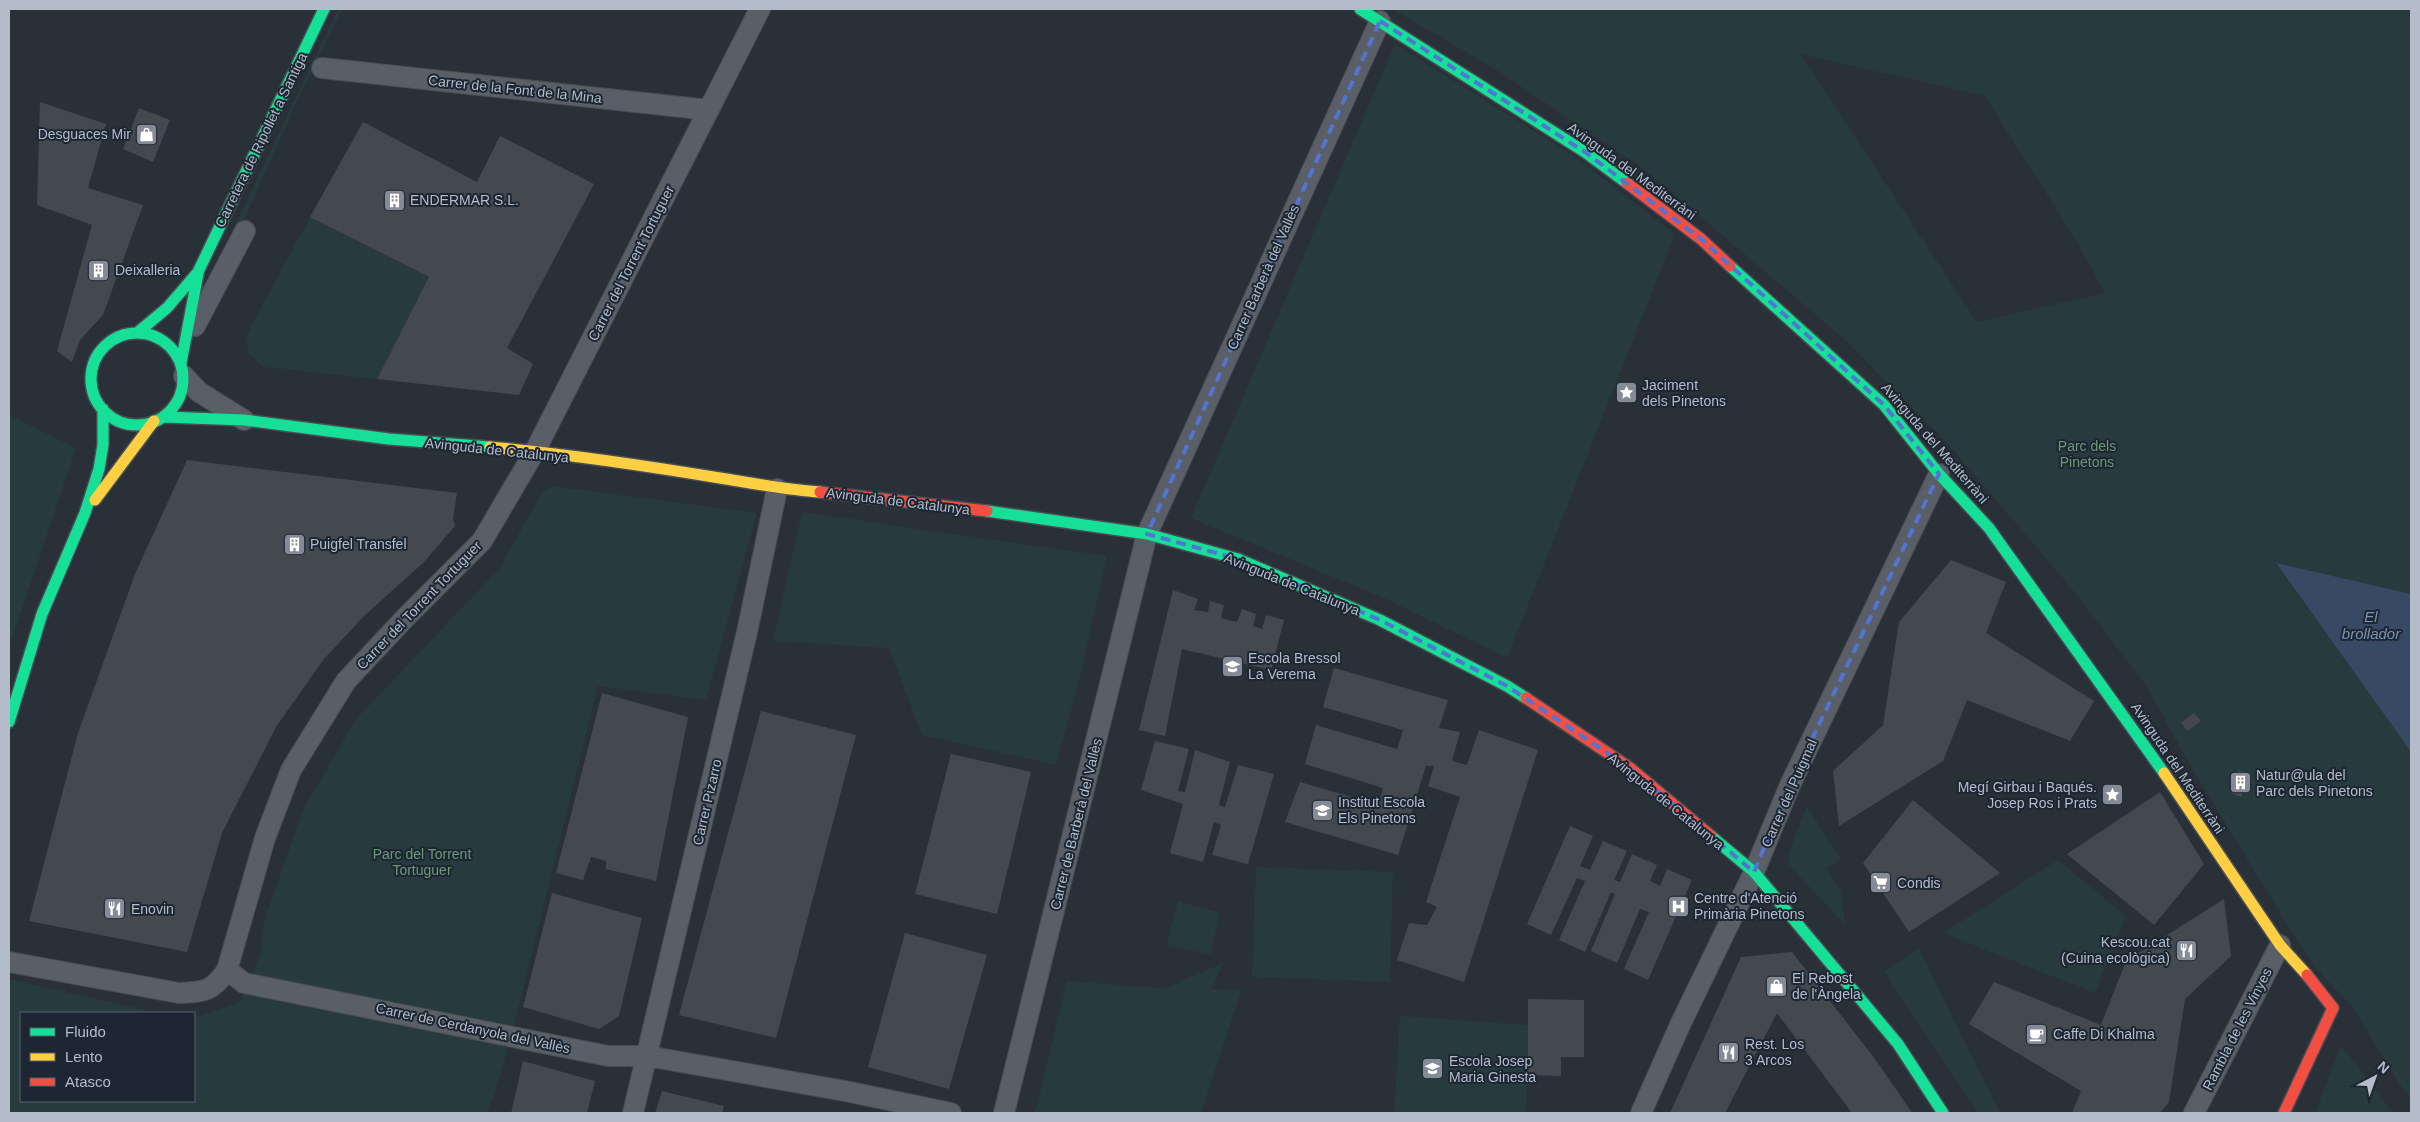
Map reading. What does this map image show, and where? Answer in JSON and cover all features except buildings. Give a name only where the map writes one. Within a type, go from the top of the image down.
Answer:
[{"type":"street","name":"Carretera de Ripollet a Santiga","points":[[198,272],[324,9]]},
{"type":"street","name":"Carrer del Torrent Tortuguer","points":[[226,970],[265,838],[291,770],[346,681],[406,617],[482,541],[535,452],[760,9]]},
{"type":"street","name":"Avinguda del Mediterràni","points":[[1360,9],[1585,152],[1701,239],[1884,405],[1939,474],[1990,528],[2142,741],[2280,945],[2304,970],[2334,1008],[2284,1113]]},
{"type":"street","name":"Carrer Barberà del Vallès","points":[[1147,534],[1380,21]]},
{"type":"street","name":"Carrer de la Font de la Mina","points":[[322,68],[709,110]]},
{"type":"street","name":"Carretera de Ripollet a Santiga","points":[[183,363],[204,305],[245,231]]},
{"type":"street","points":[[137,332],[167,308],[198,272]]},
{"type":"street","points":[[85,513],[159,419],[175,407],[180,399],[183,363],[198,272]]},
{"type":"street","points":[[159,419],[140,424],[124,422],[114,418],[103,409],[93,393],[90,377],[96,358],[112,340],[121,335],[137,332],[158,338],[171,348],[183,363]]},
{"type":"street","name":"Avinguda de Catalunya","points":[[183,363],[199,392],[244,420]]},
{"type":"street","points":[[9,722],[42,614],[85,513],[99,469],[103,445],[103,409]]},
{"type":"street","name":"Avinguda de Catalunya","points":[[159,419],[244,420],[389,439],[535,452],[726,479],[777,489],[868,496],[1061,520],[1147,534],[1238,559],[1380,620],[1507,686],[1630,768],[1754,872],[1898,1044],[1942,1113]]},
{"type":"street","name":"Carrer del Puigmal","points":[[1641,1113],[1680,1025],[1754,872],[1790,785],[1939,474]]},
{"type":"street","name":"Carrer Pizarro","points":[[633,1113],[747,632],[777,489]]},
{"type":"street","name":"Carrer de Barberà del Vallès","points":[[1004,1113],[1147,534]]},
{"type":"street","name":"Rambla de les Vinyes","points":[[2194,1113],[2280,945]]},
{"type":"street","points":[[9,962],[179,993],[206,992],[220,980],[226,970]]},
{"type":"street","name":"Carrer de Cerdanyola del Vallès","points":[[226,970],[244,983],[608,1056],[648,1056],[845,1091],[951,1113]]},
{"type":"highlighted area","points":[[1380,21],[1585,152],[1701,239],[1884,405],[1939,474],[1790,785],[1754,872],[1630,768],[1507,686],[1380,620],[1238,559],[1147,534]]},
{"type":"green space","points":[[338,9],[342,9],[295,106],[238,233],[232,232]]},
{"type":"green space","name":"Parc dels Pinetons","points":[[1392,9],[2411,9],[2411,594],[2276,564],[2411,752],[2411,1097],[2402,1088],[2352,1006],[2317,970],[2286,923],[2192,768],[2145,684],[2069,585],[1948,444],[1844,339],[1648,172],[1495,69]],"holes":[[[1800,54],[1985,96],[2078,244],[2105,293],[1977,322]]]},
{"type":"green space","points":[[1395,44],[1577,158],[1675,234],[1507,658],[1386,599],[1191,518]]},
{"type":"green space","points":[[310,217],[429,277],[377,379],[264,367],[248,353],[247,334]]},
{"type":"green space","points":[[9,415],[76,448],[9,648]]},
{"type":"green space","name":"Parc del Torrent Tortuguer","points":[[553,486],[757,513],[706,700],[598,686],[508,1049],[488,1113],[9,1113],[9,979],[154,1012],[20,1012],[20,1102],[195,1102],[195,1018],[240,1002],[260,955],[265,918],[303,810],[356,719],[499,569],[543,491]]},
{"type":"green space","points":[[802,512],[1107,556],[1079,681],[1056,765],[922,735],[889,648],[773,641]]},
{"type":"green space","points":[[1807,806],[1841,859],[1826,868],[1841,891],[1845,925],[1789,865],[1788,855]]},
{"type":"green space","points":[[2058,860],[2126,916],[2095,993],[1943,933]]},
{"type":"green space","points":[[1256,867],[1393,872],[1390,982],[1252,977]]},
{"type":"green space","points":[[1178,901],[1220,913],[1211,954],[1166,946]]},
{"type":"green space","points":[[1919,949],[2000,1113],[1977,1113],[1884,971]]},
{"type":"green space","points":[[1223,963],[1212,989],[1241,991],[1201,1113],[1035,1113],[1067,981],[1165,988]]},
{"type":"green space","points":[[1400,1016],[1530,1025],[1526,1113],[1394,1113]]},
{"type":"green space","points":[[2341,1045],[2393,1113],[2315,1113]]},
{"type":"water","name":"El brollador","points":[[2276,563],[2411,594],[2411,752]]},
{"type":"traffic: fast","points":[[137,333],[167,308],[198,272],[324,9]]},
{"type":"traffic: fast","points":[[1360,9],[1585,152],[1627,183]]},
{"type":"traffic: fast","points":[[1730,266],[1884,405],[1939,474],[1989,528],[2164,773]]},
{"type":"traffic: fast","points":[[181,363],[198,274]]},
{"type":"traffic: fast","points":[[137,333],[146,334],[163,341],[175,353],[182,370],[183,379],[182,388],[175,405],[163,417],[146,424],[137,425],[128,424],[111,417],[99,405],[92,388],[91,379],[92,370],[99,353],[111,341],[128,334],[137,333]]},
{"type":"traffic: fast","points":[[9,722],[42,614],[85,513],[99,469],[103,445],[103,409]]},
{"type":"traffic: fast","points":[[164,417],[244,420],[389,439],[490,447]]},
{"type":"traffic: fast","points":[[987,511],[1147,534],[1238,559],[1380,620],[1507,686],[1526,698]]},
{"type":"traffic: fast","points":[[1711,836],[1754,872],[1898,1044],[1943,1113]]},
{"type":"traffic: slow","points":[[95,500],[154,421]]},
{"type":"traffic: slow","points":[[490,447],[608,461],[773,487],[820,492]]},
{"type":"traffic: slow","points":[[2164,773],[2280,945],[2307,975]]},
{"type":"traffic: jam","points":[[1627,183],[1701,239],[1730,266]]},
{"type":"traffic: jam","points":[[820,492],[987,511]]},
{"type":"traffic: jam","points":[[1526,698],[1630,768],[1711,836]]},
{"type":"traffic: jam","points":[[2284,1113],[2333,1008],[2307,975]]},
{"type":"place","name":"Desguaces Mir","points":[[147,134]]},
{"type":"place","name":"ENDERMAR S.L.","points":[[394,200]]},
{"type":"place","name":"Deixalleria","points":[[99,270]]},
{"type":"place","name":"Jaciment dels Pinetons","points":[[1626,393]]},
{"type":"place","name":"Puigfel Transfel","points":[[294,544]]},
{"type":"place","name":"Escola Bressol La Verema","points":[[1232,666]]},
{"type":"place","name":"Natur@ula del Parc dels Pinetons","points":[[2240,783]]},
{"type":"place","name":"Megí Girbau i Baqués. Josep Ros i Prats","points":[[2113,795]]},
{"type":"place","name":"Institut Escola Els Pinetons","points":[[1322,810]]},
{"type":"place","name":"Condis","points":[[1881,883]]},
{"type":"place","name":"Centre d'Atenció Primària Pinetons","points":[[1678,906]]},
{"type":"place","name":"Enovin","points":[[115,909]]},
{"type":"place","name":"Kescou.cat (Cuina ecològica)","points":[[2186,950]]},
{"type":"place","name":"El Rebost de l'Àngela","points":[[1776,986]]},
{"type":"place","name":"Caffe Di Khalma","points":[[2037,1034]]},
{"type":"place","name":"Rest. Los 3 Arcos","points":[[1729,1052]]},
{"type":"place","name":"Escola Josep Maria Ginesta","points":[[1433,1069]]}]
